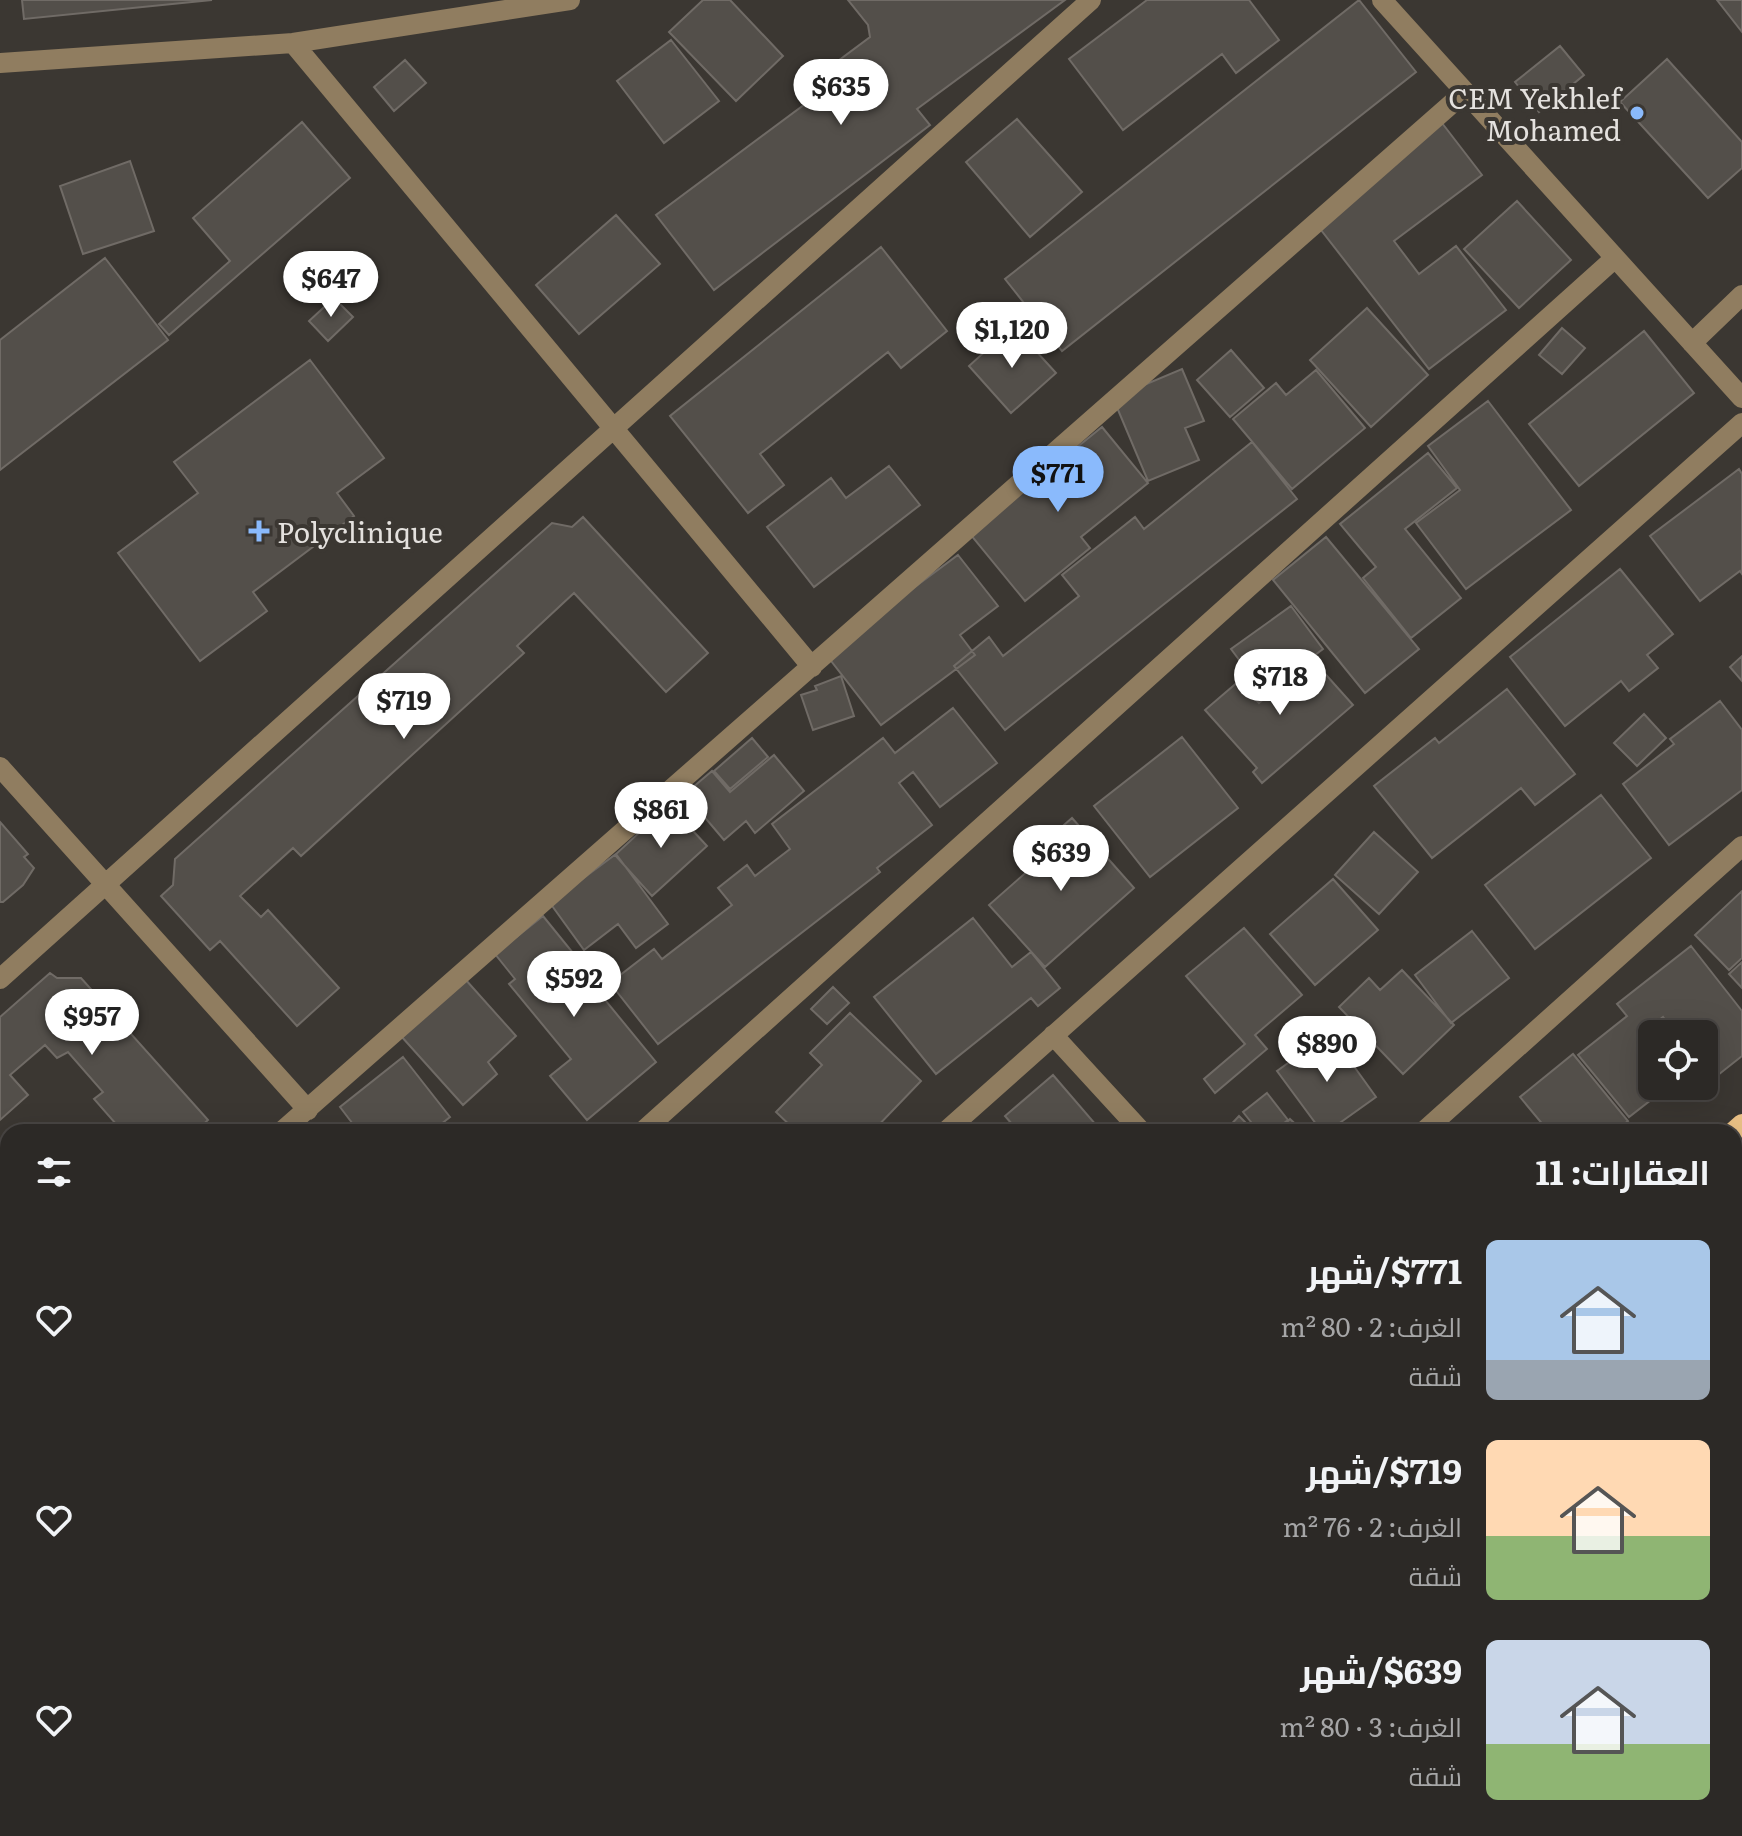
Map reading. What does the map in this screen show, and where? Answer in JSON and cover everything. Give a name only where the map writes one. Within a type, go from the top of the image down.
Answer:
[{"type":"street","points":[[0,63],[293,43],[570,0]]},
{"type":"street","points":[[0,979],[1091,0]]},
{"type":"street","points":[[1382,0],[1742,398]]},
{"type":"street","points":[[293,43],[812,667]]},
{"type":"street","points":[[291,1124],[1465,92]]},
{"type":"street","points":[[651,1124],[1615,258]]},
{"type":"street","points":[[1692,343],[1742,295]]},
{"type":"street","points":[[954,1124],[1742,423]]},
{"type":"street","points":[[0,767],[308,1110]]},
{"type":"street","points":[[1432,1124],[1742,846]]},
{"type":"street","points":[[1053,1035],[1135,1124]]},
{"type":"building","points":[[22,0],[212,0],[24,19]]},
{"type":"building","points":[[703,0],[730,0],[783,56],[736,101],[669,32]]},
{"type":"building","points":[[848,0],[1065,0],[917,109],[930,125],[714,290],[656,215],[840,78],[830,67],[870,37],[868,25]]},
{"type":"building","points":[[1147,0],[1249,0],[1279,40],[1236,73],[1222,54],[1123,130],[1069,59]]},
{"type":"building","points":[[1359,0],[1416,72],[1062,351],[1005,279]]},
{"type":"building","points":[[1717,0],[1742,0],[1742,32]]},
{"type":"building","points":[[671,40],[719,101],[664,143],[617,81]]},
{"type":"building","points":[[1560,46],[1584,75],[1539,112],[1515,82]]},
{"type":"building","points":[[1667,59],[1742,142],[1742,168],[1708,198],[1620,102]]},
{"type":"building","points":[[405,60],[426,83],[394,111],[374,87]]},
{"type":"building","points":[[1017,119],[1082,192],[1030,237],[966,162]]},
{"type":"building","points":[[302,122],[350,178],[169,335],[159,324],[230,261],[193,218]]},
{"type":"building","points":[[1442,123],[1482,175],[1394,241],[1419,274],[1456,246],[1506,310],[1429,369],[1314,221]]},
{"type":"building","points":[[130,161],[154,231],[83,254],[60,186]]},
{"type":"building","points":[[1517,201],[1571,260],[1519,308],[1464,249]]},
{"type":"building","points":[[616,215],[660,264],[579,334],[536,285]]},
{"type":"building","points":[[881,247],[947,331],[901,368],[888,352],[760,454],[784,485],[748,513],[670,416]]},
{"type":"building","points":[[105,258],[168,340],[0,470],[0,340]]},
{"type":"building","points":[[334,298],[353,317],[328,341],[309,321]]},
{"type":"building","points":[[1367,308],[1428,375],[1371,427],[1310,360]]},
{"type":"building","points":[[1013,326],[1056,373],[1011,413],[969,366]]},
{"type":"building","points":[[1562,328],[1585,348],[1562,374],[1539,355]]},
{"type":"building","points":[[1644,331],[1694,393],[1579,486],[1529,424]]},
{"type":"building","points":[[1231,350],[1264,388],[1230,417],[1197,380]]},
{"type":"building","points":[[310,360],[384,458],[337,493],[354,516],[253,592],[267,611],[200,661],[118,553],[198,493],[174,462]]},
{"type":"building","points":[[1182,369],[1204,421],[1185,428],[1199,460],[1148,481],[1113,398]]},
{"type":"building","points":[[1316,370],[1365,428],[1292,489],[1233,419],[1276,383],[1286,395]]},
{"type":"building","points":[[1488,401],[1571,510],[1466,589],[1416,523],[1460,490],[1428,446]]},
{"type":"building","points":[[1102,427],[1148,483],[1081,537],[1090,548],[1025,601],[970,534]]},
{"type":"building","points":[[1252,442],[1297,499],[1005,730],[954,666],[989,637],[1003,656],[1079,596],[1062,575],[1135,517],[1144,529]]},
{"type":"building","points":[[1428,453],[1457,488],[1405,529],[1461,598],[1411,638],[1363,578],[1376,567],[1340,524]]},
{"type":"building","points":[[889,466],[920,505],[814,587],[767,527],[831,478],[846,498]]},
{"type":"building","points":[[1739,469],[1742,474],[1742,574],[1740,571],[1700,601],[1650,536]]},
{"type":"building","points":[[583,517],[708,653],[666,692],[574,593],[517,646],[524,653],[301,856],[293,848],[240,896],[261,917],[268,910],[339,988],[297,1026],[220,941],[210,950],[161,896],[173,885],[175,859],[552,523],[572,527]]},
{"type":"building","points":[[1326,537],[1419,649],[1365,693],[1273,580]]},
{"type":"building","points":[[958,555],[998,606],[960,635],[975,655],[881,725],[821,648],[892,604]]},
{"type":"building","points":[[1620,569],[1673,634],[1647,655],[1658,668],[1629,691],[1621,681],[1565,726],[1510,657]]},
{"type":"building","points":[[1291,606],[1323,649],[1264,693],[1231,649]]},
{"type":"building","points":[[1742,656],[1742,681],[1730,667]]},
{"type":"building","points":[[1311,658],[1353,705],[1262,783],[1253,772],[1257,768],[1205,710],[1239,681],[1259,703]]},
{"type":"building","points":[[841,676],[854,716],[813,730],[801,695]]},
{"type":"building","points":[[1507,689],[1575,774],[1535,805],[1521,788],[1432,858],[1374,786],[1435,738],[1439,743]]},
{"type":"building","points":[[1720,701],[1742,730],[1742,790],[1669,845],[1623,784],[1674,744],[1670,739]]},
{"type":"building","points":[[953,708],[997,763],[940,807],[913,772],[899,783],[932,825],[877,868],[880,872],[658,1044],[610,983],[654,949],[662,959],[732,905],[718,888],[747,865],[755,876],[790,849],[772,824],[883,738],[895,753]]},
{"type":"building","points":[[1644,714],[1666,738],[1637,766],[1614,743]]},
{"type":"building","points":[[1182,737],[1238,808],[1150,877],[1094,806]]},
{"type":"building","points":[[752,738],[768,757],[730,789],[714,771]]},
{"type":"building","points":[[774,755],[804,791],[755,833],[746,821],[724,840],[685,794],[712,771],[730,792]]},
{"type":"building","points":[[1601,795],[1651,858],[1535,949],[1485,885]]},
{"type":"building","points":[[669,805],[707,846],[652,896],[615,855]]},
{"type":"building","points":[[1072,818],[1134,888],[1045,967],[989,905],[1030,869],[1023,861]]},
{"type":"building","points":[[0,822],[28,854],[24,857],[34,868],[23,885],[3,902],[0,902]]},
{"type":"building","points":[[1374,832],[1418,872],[1379,914],[1335,875]]},
{"type":"building","points":[[616,854],[668,924],[636,948],[618,924],[584,950],[550,903]]},
{"type":"building","points":[[1333,879],[1378,930],[1315,985],[1270,934]]},
{"type":"building","points":[[1742,891],[1742,958],[1729,970],[1695,935]]},
{"type":"building","points":[[543,916],[582,964],[578,967],[656,1062],[587,1120],[550,1076],[571,1059],[509,984],[515,979],[495,954]]},
{"type":"building","points":[[973,918],[1012,967],[1031,952],[1060,988],[1038,1006],[1031,998],[936,1074],[874,997]]},
{"type":"building","points":[[1244,928],[1302,995],[1255,1035],[1267,1049],[1215,1093],[1204,1079],[1245,1044],[1186,976]]},
{"type":"building","points":[[1472,931],[1509,978],[1451,1023],[1415,975]]},
{"type":"building","points":[[1691,946],[1742,1011],[1742,1056],[1718,1075],[1718,1020],[1665,1020],[1663,1017],[1659,1020],[1638,1020],[1638,1100],[1651,1100],[1629,1117],[1578,1055],[1627,1016],[1617,1004]]},
{"type":"building","points":[[1742,962],[1742,988],[1729,974]]},
{"type":"building","points":[[1402,970],[1454,1025],[1403,1074],[1339,1007],[1369,978],[1380,990]]},
{"type":"building","points":[[50,973],[57,978],[81,978],[208,1120],[204,1124],[116,1124],[94,1099],[103,1092],[68,1052],[57,1058],[45,1045],[10,1075],[28,1095],[0,1120],[0,1017]]},
{"type":"building","points":[[465,979],[516,1036],[488,1062],[497,1074],[463,1105],[401,1036]]},
{"type":"building","points":[[833,987],[849,1003],[827,1024],[811,1009]]},
{"type":"building","points":[[850,1013],[921,1081],[880,1124],[789,1124],[776,1112],[822,1065],[810,1053]]},
{"type":"building","points":[[1330,1033],[1376,1097],[1338,1124],[1316,1124],[1277,1071]]},
{"type":"building","points":[[1573,1054],[1628,1121],[1624,1124],[1542,1124],[1520,1097]]},
{"type":"building","points":[[403,1057],[450,1117],[441,1124],[353,1124],[340,1107]]},
{"type":"building","points":[[1053,1075],[1095,1124],[1012,1124],[1005,1116]]},
{"type":"building","points":[[1267,1093],[1288,1120],[1283,1124],[1253,1124],[1243,1112]]},
{"type":"building","points":[[1239,1116],[1247,1124],[1232,1124]]},
{"type":"place","name":"CEM Yekhlef Mohamed","points":[[1637,113]]},
{"type":"place","name":"Polyclinique","points":[[259,531]]}]
